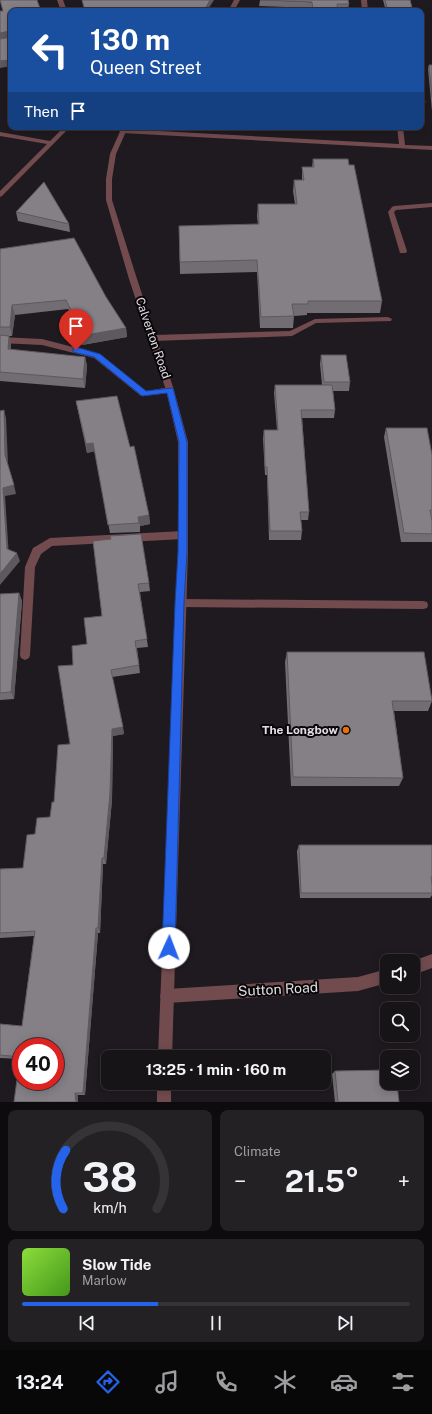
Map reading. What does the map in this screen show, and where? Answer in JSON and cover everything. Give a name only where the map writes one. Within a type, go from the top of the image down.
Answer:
[{"type":"street","points":[[0,195],[64,130]]},
{"type":"street","name":"Calverton Road","points":[[123,130],[113,154],[109,179],[109,200],[133,279],[154,338],[170,390],[183,442],[183,535],[165,1050]]},
{"type":"street","points":[[138,130],[432,148]]},
{"type":"street","points":[[400,130],[402,147]]},
{"type":"street","points":[[0,134],[52,143]]},
{"type":"street","points":[[403,251],[391,212],[394,208],[432,205]]},
{"type":"street","points":[[154,338],[292,334],[315,321],[388,319]]},
{"type":"street","points":[[0,340],[42,342],[97,356],[144,394],[170,390]]},
{"type":"street","points":[[25,655],[30,567],[37,551],[50,542],[183,535]]},
{"type":"street","points":[[180,603],[423,605]]},
{"type":"street","points":[[420,965],[432,961]]},
{"type":"street","name":"Sutton Road","points":[[167,996],[358,984],[380,978]]},
{"type":"street","points":[[164,1090],[164,1102]]},
{"type":"building","points":[[0,0],[37,0],[40,8],[8,8],[8,31],[0,33],[0,11],[3,11]]},
{"type":"building","points":[[82,0],[210,0],[206,8],[84,8]]},
{"type":"building","points":[[260,0],[348,0],[349,4],[337,4],[338,8],[313,8],[312,2]]},
{"type":"building","points":[[385,0],[410,0],[412,8],[387,8]]},
{"type":"building","points":[[8,38],[8,60],[0,61],[0,39]]},
{"type":"building","points":[[429,65],[432,65],[432,97]]},
{"type":"building","points":[[313,159],[348,159],[349,165],[354,165],[382,301],[308,301],[308,304],[292,304],[294,316],[261,317],[257,260],[180,262],[179,226],[259,224],[258,204],[297,204],[294,180],[304,180],[302,167],[314,167]]},
{"type":"building","points":[[44,182],[69,224],[16,212]]},
{"type":"building","points":[[74,238],[106,297],[126,328],[80,336],[74,316],[66,300],[12,305],[10,327],[0,327],[0,249]]},
{"type":"building","points":[[0,335],[9,336],[8,349],[85,357],[83,379],[0,372]]},
{"type":"building","points":[[321,355],[346,355],[350,382],[324,382]]},
{"type":"building","points":[[275,385],[332,385],[335,410],[301,410],[309,512],[300,512],[302,531],[270,531],[264,430],[278,430]]},
{"type":"building","points":[[117,396],[130,447],[134,446],[149,515],[138,517],[139,523],[108,525],[93,443],[86,444],[76,401]]},
{"type":"building","points":[[4,410],[5,455],[14,485],[3,488],[7,549],[17,553],[0,574],[0,411]]},
{"type":"building","points":[[386,428],[427,428],[432,455],[432,510],[430,510],[432,534],[404,533]]},
{"type":"building","points":[[141,534],[149,583],[138,584],[147,639],[135,641],[139,665],[111,670],[123,727],[112,729],[110,793],[104,858],[102,858],[98,928],[96,928],[83,1093],[75,1093],[76,1102],[14,1102],[16,1090],[64,1090],[64,1038],[12,1038],[12,1056],[0,1055],[0,1024],[22,1026],[35,931],[0,933],[0,869],[23,868],[27,835],[35,834],[37,818],[50,817],[52,802],[54,802],[58,745],[70,744],[58,666],[73,665],[72,646],[87,644],[84,618],[102,616],[93,541],[111,539],[110,536]]},
{"type":"building","points":[[19,593],[11,692],[0,693],[0,594]]},
{"type":"building","points":[[287,652],[424,652],[432,701],[392,701],[403,778],[293,777]]},
{"type":"building","points":[[299,845],[432,845],[432,893],[301,893]]},
{"type":"building","points":[[380,1070],[380,1090],[398,1090],[399,1102],[338,1102],[335,1071]]},
{"type":"place","name":"The Longbow","points":[[346,730]]},
{"type":"route","points":[[76,350],[97,356],[144,394],[170,390],[180,424],[183,442],[183,552],[169,948]]}]
